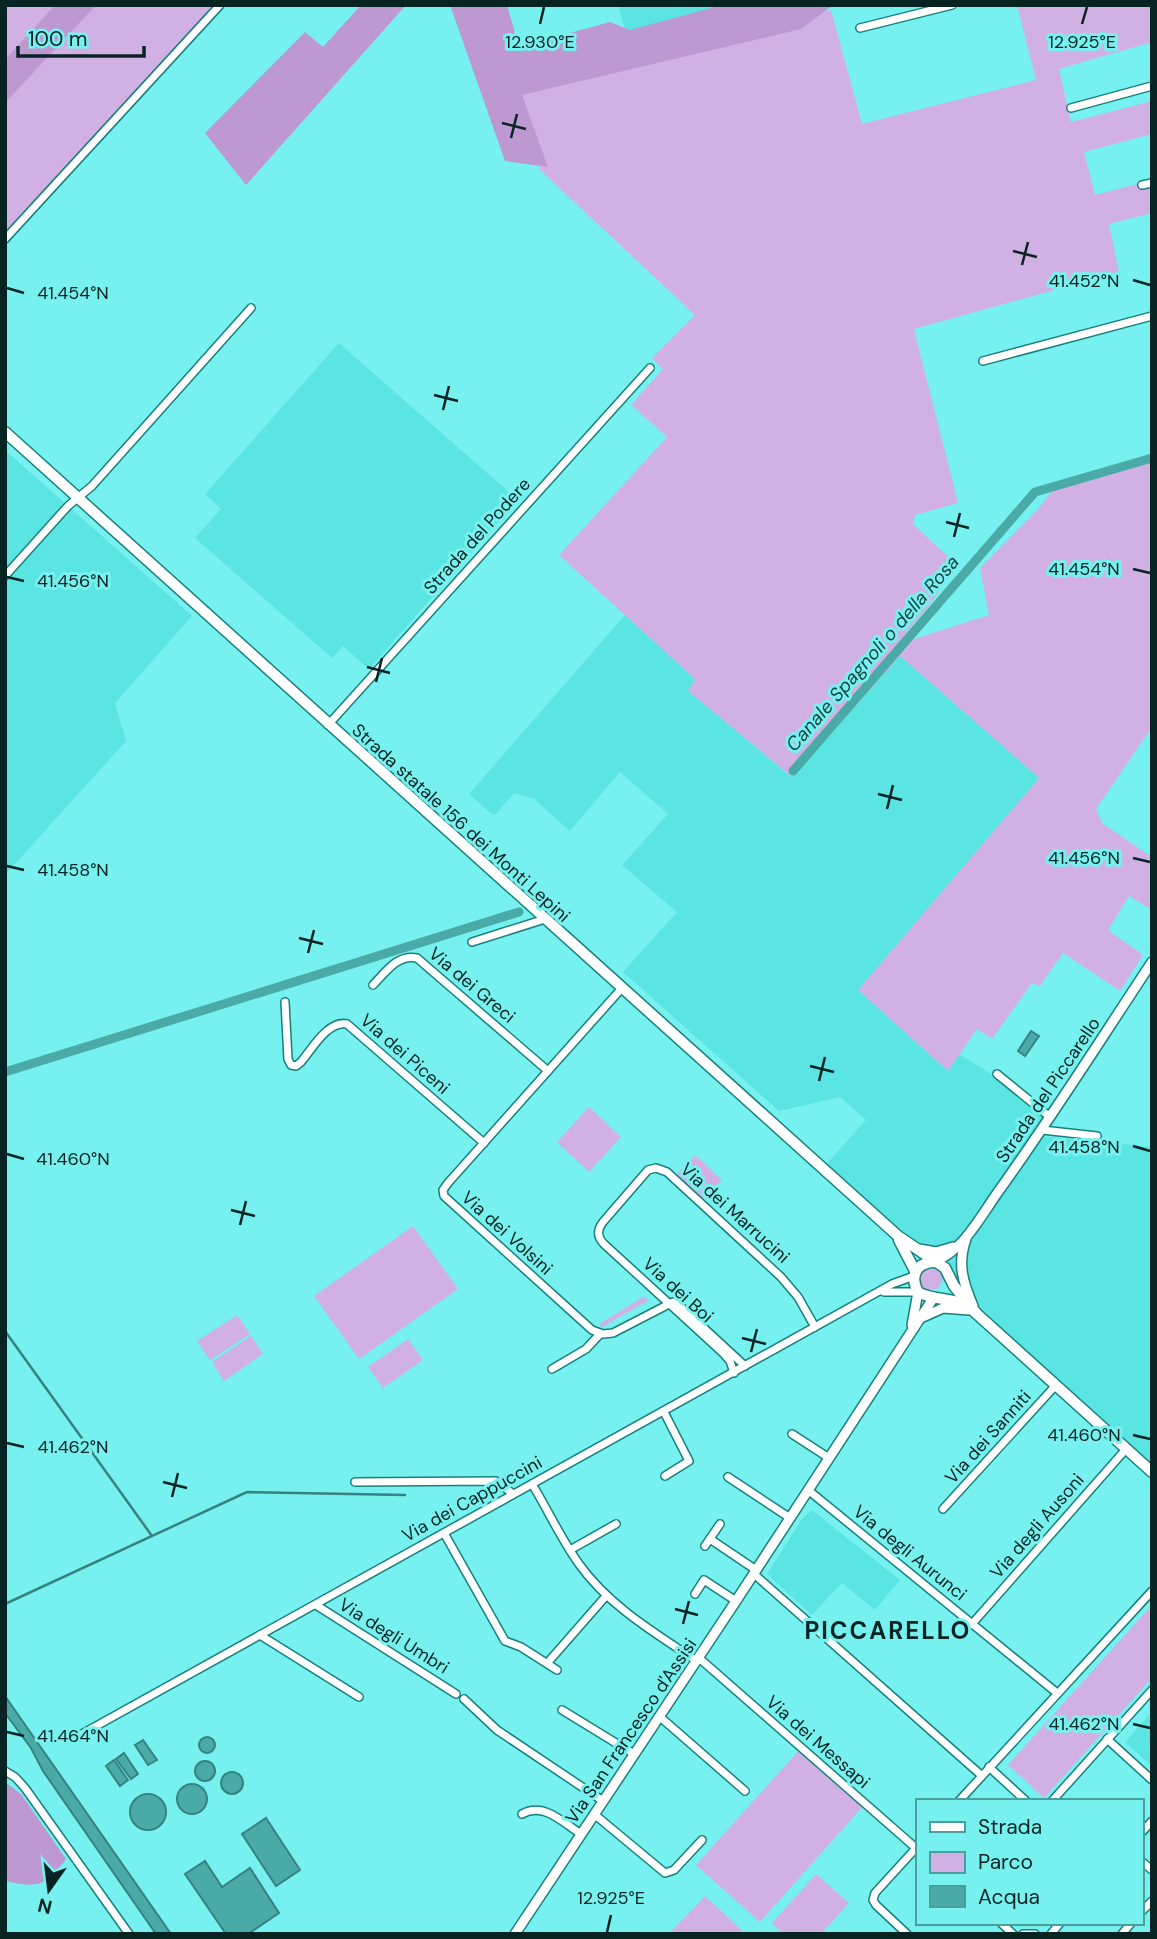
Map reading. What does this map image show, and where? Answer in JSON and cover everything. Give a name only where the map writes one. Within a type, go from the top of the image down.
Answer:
[{"type":"main road","name":"Strada statale 156 dei Monti Lepini","points":[[5,432],[898,1236],[934,1262],[941,1264],[976,1312]]},
{"type":"main road","name":"Strada statale 156 dei Monti Lepini","points":[[898,1236],[914,1273],[918,1292]]},
{"type":"main road","points":[[914,1273],[924,1263],[934,1262]]},
{"type":"main road","points":[[935,1297],[946,1290],[949,1276]]},
{"type":"main road","points":[[918,1292],[964,1304],[976,1312],[1152,1472]]},
{"type":"street","points":[[5,239],[220,5]]},
{"type":"street","points":[[860,28],[952,5]]},
{"type":"street","points":[[1071,108],[1152,86]]},
{"type":"street","points":[[1142,186],[1152,183]]},
{"type":"street","points":[[5,576],[68,506],[92,486],[251,308]]},
{"type":"street","points":[[983,361],[1152,316]]},
{"type":"street","name":"Strada del Podere","points":[[328,725],[650,368]]},
{"type":"street","points":[[472,942],[545,919]]},
{"type":"street","name":"Via dei Greci","points":[[373,985],[398,960],[417,958],[548,1071]]},
{"type":"street","name":"Strada del Piccarello","points":[[949,1276],[968,1234],[1042,1130],[1152,962]]},
{"type":"street","name":"Via dei Volsini","points":[[600,1334],[580,1322],[444,1196],[443,1190],[622,988]]},
{"type":"street","name":"Via dei Piceni","points":[[285,1002],[288,1059],[291,1065],[298,1065],[333,1026],[339,1023],[347,1024],[484,1143]]},
{"type":"street","points":[[998,1074],[1050,1117]]},
{"type":"street","points":[[1042,1130],[1097,1136]]},
{"type":"street","name":"Via dei Marrucini","points":[[598,1234],[603,1222],[646,1173],[654,1168],[662,1169],[781,1277],[798,1297],[815,1328]]},
{"type":"street","name":"Via dei Boi","points":[[598,1234],[604,1244],[745,1366]]},
{"type":"street","points":[[912,1247],[936,1252],[960,1248],[962,1277],[976,1312]]},
{"type":"street","name":"Strada del Piccarello","points":[[934,1262],[960,1248]]},
{"type":"street","name":"Via dei Cappuccini","points":[[80,1735],[914,1273]]},
{"type":"street","name":"Via dei Cappuccini","points":[[880,1292],[918,1292]]},
{"type":"street","name":"Via San Francesco d'Assisi","points":[[911,1334],[918,1292]]},
{"type":"street","name":"Via San Francesco d'Assisi","points":[[515,1934],[935,1297]]},
{"type":"street","points":[[552,1369],[589,1347],[600,1334],[612,1333],[672,1303]]},
{"type":"street","name":"Via dei Boi","points":[[672,1303],[726,1356],[734,1373]]},
{"type":"street","points":[[919,1320],[943,1308],[976,1312]]},
{"type":"street","name":"Via dei Sanniti","points":[[943,1509],[1056,1385]]},
{"type":"street","points":[[664,1412],[689,1458],[686,1465],[665,1476]]},
{"type":"street","points":[[792,1434],[829,1458]]},
{"type":"street","name":"Via degli Ausoni","points":[[972,1624],[1126,1449]]},
{"type":"street","points":[[728,1477],[790,1518]]},
{"type":"street","points":[[355,1482],[496,1481],[513,1494]]},
{"type":"street","name":"Via dei Messapi","points":[[532,1484],[579,1565],[606,1596],[630,1616],[698,1660],[916,1847]]},
{"type":"street","name":"Via degli Aurunci","points":[[808,1490],[1057,1693]]},
{"type":"street","points":[[570,1550],[616,1524]]},
{"type":"street","points":[[720,1524],[707,1543],[755,1572],[981,1775]]},
{"type":"street","points":[[444,1533],[505,1641],[556,1670]]},
{"type":"street","points":[[695,1594],[705,1580],[736,1601]]},
{"type":"street","points":[[960,1799],[1152,1591]]},
{"type":"street","points":[[550,1660],[606,1596]]},
{"type":"street","name":"Via degli Umbri","points":[[316,1605],[456,1694]]},
{"type":"street","points":[[260,1635],[359,1698]]},
{"type":"street","points":[[1054,1799],[1152,1690]]},
{"type":"street","points":[[464,1699],[497,1730],[603,1801]]},
{"type":"street","points":[[562,1710],[634,1754]]},
{"type":"street","points":[[659,1716],[746,1791]]},
{"type":"street","points":[[1107,1739],[1152,1780]]},
{"type":"street","points":[[989,1767],[1024,1799]]},
{"type":"street","points":[[5,1771],[18,1779],[25,1788],[129,1934]]},
{"type":"street","points":[[522,1814],[532,1809],[542,1810],[581,1834]]},
{"type":"street","points":[[594,1814],[665,1873],[673,1872],[702,1840]]},
{"type":"street","points":[[907,1934],[873,1900],[875,1893],[916,1849]]},
{"type":"street","points":[[1044,1934],[1052,1932]]},
{"type":"street","points":[[1023,1934],[1035,1934]]},
{"type":"shaded area","points":[[55,5],[96,5],[5,103],[5,60]]},
{"type":"shaded area","points":[[361,5],[406,5],[246,185],[205,133],[305,32],[323,47]]},
{"type":"shaded area","points":[[450,5],[507,5],[519,47],[610,22],[630,30],[722,5],[833,5],[801,29],[522,95],[548,167],[505,161]]},
{"type":"shaded area","points":[[618,5],[744,5],[627,37]]},
{"type":"shaded area","points":[[339,343],[518,500],[369,669],[343,646],[332,658],[195,538],[221,509],[205,494]]},
{"type":"shaded area","points":[[5,450],[192,616],[115,703],[126,741],[5,875]]},
{"type":"shaded area","points":[[625,615],[695,679],[689,691],[791,777],[900,656],[1040,778],[858,990],[948,1071],[959,1054],[996,1077],[1044,1115],[1031,1135],[1152,1147],[1152,1469],[821,1170],[866,1120],[840,1097],[779,1111],[623,972],[677,912],[622,865],[668,814],[620,772],[570,831],[534,799],[514,793],[494,816],[469,794]]},
{"type":"shaded area","points":[[812,1510],[900,1580],[875,1610],[842,1583],[812,1615],[767,1574],[802,1519]]},
{"type":"shaded area","points":[[1152,1712],[1152,1766],[1125,1742]]},
{"type":"shaded area","points":[[5,1782],[21,1794],[66,1859],[52,1875],[40,1883],[5,1881]]},
{"type":"green space","points":[[5,5],[216,5],[5,233]]},
{"type":"green space","points":[[1017,5],[1152,5],[1152,42],[1059,69],[1071,122],[1152,101],[1152,134],[1084,152],[1095,195],[1152,180],[1152,213],[1109,224],[1119,272],[914,329],[958,503],[915,515],[913,524],[958,566],[906,632],[914,639],[989,615],[980,568],[1039,508],[1052,491],[1152,462],[1152,727],[1096,809],[1102,823],[1152,857],[1152,910],[1129,896],[1108,930],[1143,955],[1120,991],[1063,953],[1040,986],[1032,983],[992,1039],[977,1029],[948,1071],[858,990],[1039,778],[900,656],[792,777],[688,691],[695,679],[559,555],[667,437],[631,405],[663,369],[652,358],[695,315],[540,170],[514,89],[831,10],[862,124],[1036,80]]},
{"type":"green space","points":[[589,1107],[621,1137],[589,1172],[557,1142]]},
{"type":"green space","points":[[695,1155],[722,1180],[703,1200],[676,1175]]},
{"type":"green space","points":[[413,1226],[458,1289],[359,1359],[314,1296]]},
{"type":"green space","points":[[927,1268],[935,1268],[942,1275],[942,1283],[935,1290],[927,1290],[920,1283],[920,1275]]},
{"type":"green space","points":[[643,1297],[649,1300],[602,1327],[599,1324]]},
{"type":"green space","points":[[237,1315],[250,1334],[210,1360],[197,1341]]},
{"type":"green space","points":[[251,1336],[263,1354],[224,1381],[212,1362]]},
{"type":"green space","points":[[408,1339],[423,1360],[383,1388],[368,1367]]},
{"type":"green space","points":[[1152,1605],[1152,1678],[1044,1798],[1008,1765]]},
{"type":"green space","points":[[801,1748],[864,1805],[760,1922],[696,1865]]},
{"type":"green space","points":[[816,1874],[849,1903],[821,1934],[784,1934],[772,1923]]},
{"type":"green space","points":[[705,1896],[746,1934],[669,1934]]},
{"type":"water","points":[[1031,1031],[1039,1036],[1025,1056],[1018,1051]]},
{"type":"water","points":[[5,1696],[171,1934],[156,1934],[5,1713]]},
{"type":"water","points":[[207,1737],[213,1739],[213,1751],[207,1753],[201,1751],[199,1745],[201,1739]]},
{"type":"water","points":[[143,1740],[157,1760],[148,1765],[135,1745]]},
{"type":"water","points":[[124,1753],[138,1774],[131,1779],[116,1759]]},
{"type":"water","points":[[114,1760],[128,1780],[120,1786],[106,1766]]},
{"type":"water","points":[[205,1761],[212,1764],[215,1771],[212,1778],[205,1781],[198,1778],[195,1771],[198,1764]]},
{"type":"water","points":[[232,1772],[240,1775],[243,1783],[240,1791],[232,1794],[224,1791],[221,1783],[224,1775]]},
{"type":"water","points":[[192,1784],[203,1788],[207,1799],[203,1810],[192,1814],[181,1810],[177,1799],[181,1788]]},
{"type":"water","points":[[148,1794],[160,1800],[166,1812],[160,1824],[148,1830],[136,1824],[130,1812],[136,1800]]},
{"type":"water","points":[[266,1818],[300,1870],[276,1886],[242,1834]]},
{"type":"water","points":[[205,1861],[222,1887],[250,1868],[279,1913],[248,1934],[226,1934],[185,1874]]},
{"type":"waterway","name":"Canale Spagnoli o della Rosa","points":[[793,771],[1035,492],[1152,458]]},
{"type":"waterway","points":[[5,1072],[519,912]]},
{"type":"waterway","points":[[5,1331],[152,1536]]},
{"type":"waterway","points":[[5,1604],[247,1492],[405,1495]]},
{"type":"district","name":"PICCARELLO","points":[[888,1631]]}]
